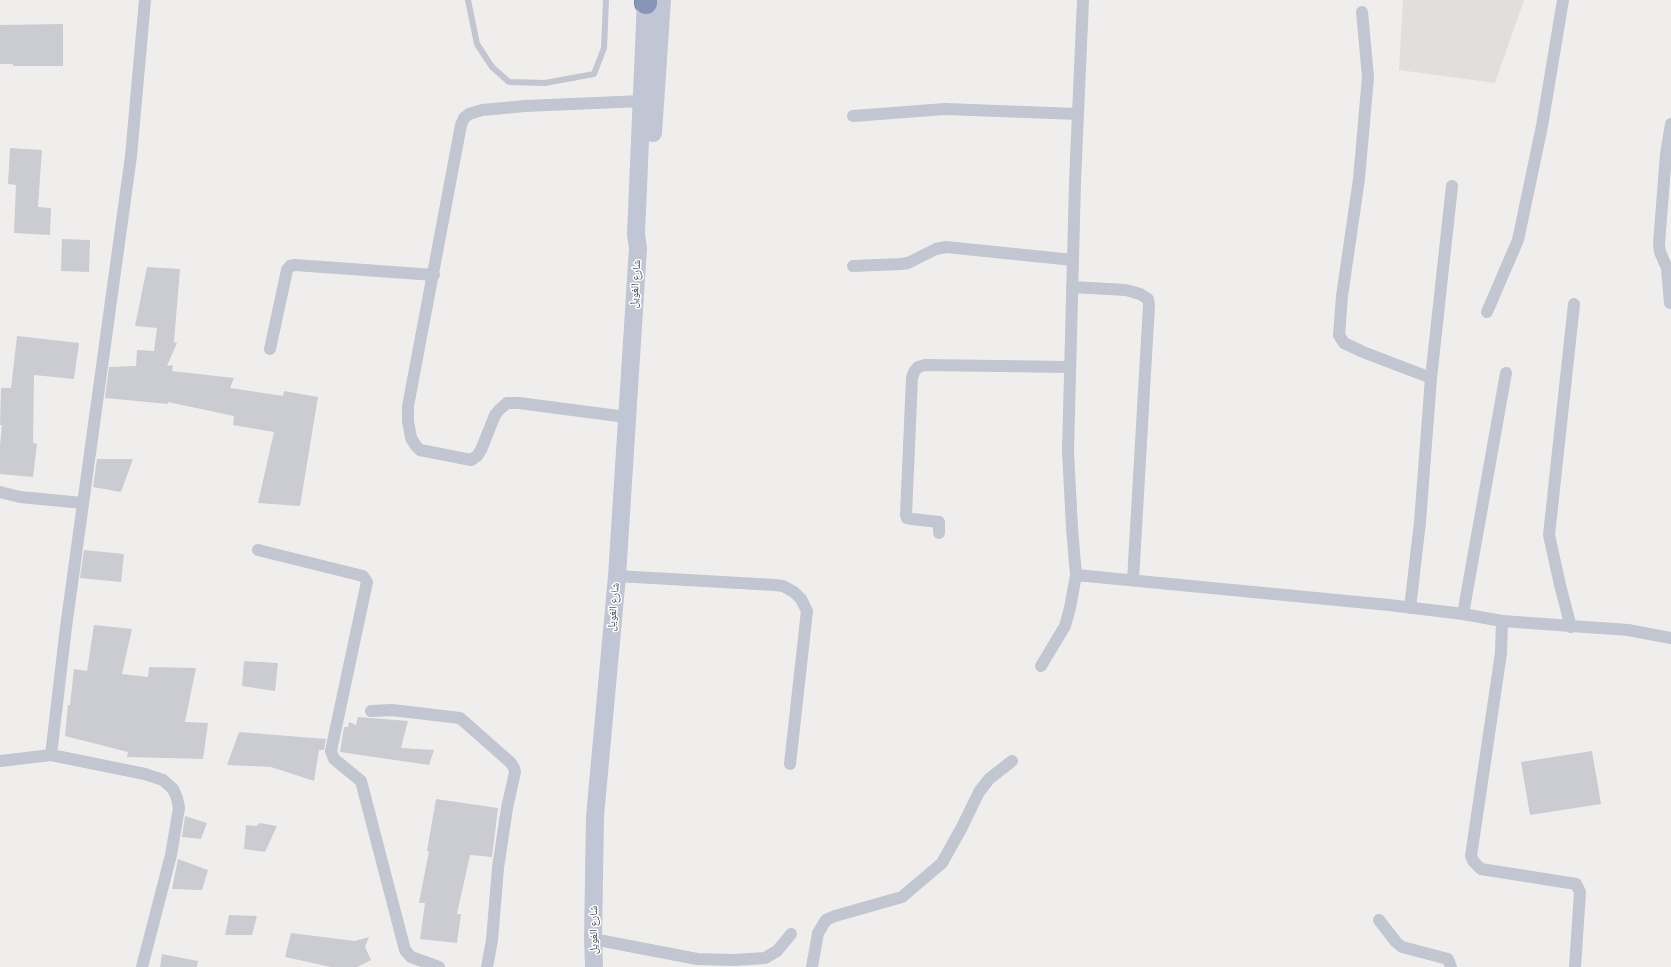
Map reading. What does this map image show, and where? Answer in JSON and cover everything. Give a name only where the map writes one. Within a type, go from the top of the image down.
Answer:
[{"type":"street","points":[[51,755],[131,156],[145,0]]},
{"type":"street","points":[[1041,666],[1067,619],[1076,575],[1068,451],[1072,287],[1083,0]]},
{"type":"street","points":[[1487,312],[1518,240],[1542,126],[1563,0]]},
{"type":"street","name":"شارع الغويل","points":[[594,967],[595,816],[617,576],[638,248],[636,234],[642,101],[650,1]]},
{"type":"street","name":"شارع الغويل","points":[[638,248],[646,230],[650,1]]},
{"type":"street","points":[[1362,12],[1368,77],[1359,179],[1342,296],[1339,335],[1344,343],[1363,352],[1431,378]]},
{"type":"street","points":[[626,417],[520,403],[508,403],[495,415],[481,450],[474,459],[470,460],[420,450],[411,438],[408,421],[408,406],[434,275],[461,125],[464,118],[469,114],[482,110],[525,106],[642,101]]},
{"type":"street","points":[[853,116],[899,114],[946,109],[1078,114]]},
{"type":"street","points":[[1670,303],[1667,268],[1660,252],[1659,244],[1666,154],[1671,124]]},
{"type":"street","points":[[1410,608],[1420,522],[1431,378],[1452,186]]},
{"type":"street","points":[[853,266],[908,263],[936,249],[946,248],[1073,260]]},
{"type":"street","points":[[270,348],[287,270],[290,266],[295,265],[434,275]]},
{"type":"street","points":[[1072,287],[1126,290],[1140,294],[1148,299],[1149,305],[1133,580]]},
{"type":"street","points":[[1571,627],[1549,535],[1574,304]]},
{"type":"street","points":[[939,533],[939,522],[907,518],[906,515],[912,378],[914,372],[918,367],[925,365],[1070,367]]},
{"type":"street","points":[[1463,614],[1506,373]]},
{"type":"street","points":[[0,492],[20,497],[84,503]]},
{"type":"street","points":[[258,550],[363,576],[367,582],[331,751],[334,759],[361,781],[404,950],[414,958],[439,967]]},
{"type":"street","points":[[1076,575],[1410,608],[1463,614],[1502,621],[1628,630],[1671,638]]},
{"type":"street","points":[[617,576],[775,585],[783,586],[789,589],[801,599],[804,603],[806,611],[790,764]]},
{"type":"street","points":[[1502,621],[1501,653],[1471,856],[1474,862],[1481,869],[1576,884],[1580,892],[1576,967]]},
{"type":"street","points":[[371,711],[392,710],[460,718],[511,763],[514,768],[515,772],[507,808],[498,868],[492,940],[487,967]]},
{"type":"street","points":[[0,761],[51,755],[145,774],[163,780],[173,789],[179,808],[171,855],[142,967]]},
{"type":"street","points":[[812,967],[818,933],[826,920],[835,916],[902,897],[942,863],[979,792],[989,779],[1012,761]]},
{"type":"street","points":[[1379,920],[1396,942],[1402,947],[1448,959],[1452,967]]},
{"type":"street","points":[[593,939],[696,958],[734,960],[765,958],[778,951],[790,934]]},
{"type":"lane","points":[[468,0],[477,44],[492,67],[509,82],[545,83],[594,74],[604,48],[606,0]]},
{"type":"shaded area","points":[[1403,0],[1524,0],[1495,83],[1399,70]]},
{"type":"building","points":[[63,24],[63,66],[13,66],[13,64],[0,64],[0,25]]},
{"type":"building","points":[[10,148],[42,150],[38,207],[51,208],[50,235],[14,233],[16,185],[8,184]]},
{"type":"building","points":[[62,239],[90,240],[89,272],[61,271]]},
{"type":"building","points":[[147,267],[180,269],[174,342],[177,343],[167,366],[173,365],[172,371],[234,378],[230,388],[283,396],[284,391],[318,397],[300,506],[258,503],[274,432],[233,425],[234,416],[168,402],[168,404],[105,398],[109,367],[136,366],[137,350],[154,351],[157,328],[135,326]]},
{"type":"building","points":[[17,336],[79,343],[74,379],[34,375],[33,443],[37,444],[33,477],[0,474],[2,425],[0,425],[1,388],[11,388]]},
{"type":"building","points":[[97,459],[133,459],[121,492],[93,487]]},
{"type":"building","points":[[84,550],[124,554],[121,582],[80,578]]},
{"type":"building","points":[[94,625],[132,629],[122,674],[148,677],[149,667],[196,668],[185,722],[208,723],[203,759],[127,757],[128,752],[65,736],[74,669],[87,671]]},
{"type":"building","points":[[244,661],[278,663],[275,691],[242,686]]},
{"type":"building","points":[[358,717],[408,721],[401,748],[434,750],[429,765],[340,752],[344,727],[348,727],[349,722],[356,725]]},
{"type":"building","points":[[239,732],[326,739],[324,750],[319,750],[314,781],[271,767],[227,765]]},
{"type":"building","points":[[1592,751],[1601,804],[1530,815],[1521,762]]},
{"type":"building","points":[[436,799],[498,808],[492,857],[470,855],[457,914],[461,914],[457,943],[420,939],[425,903],[419,903],[429,851],[427,851]]},
{"type":"building","points":[[185,816],[207,823],[201,839],[182,837]]},
{"type":"building","points":[[260,823],[277,826],[265,852],[244,849],[246,825],[256,826]]},
{"type":"building","points":[[178,859],[208,870],[202,890],[172,889]]},
{"type":"building","points":[[229,915],[257,916],[252,935],[225,935]]},
{"type":"building","points":[[291,933],[355,941],[369,937],[365,947],[371,960],[357,967],[331,967],[285,957]]},
{"type":"building","points":[[162,954],[198,961],[197,967],[160,967]]}]
